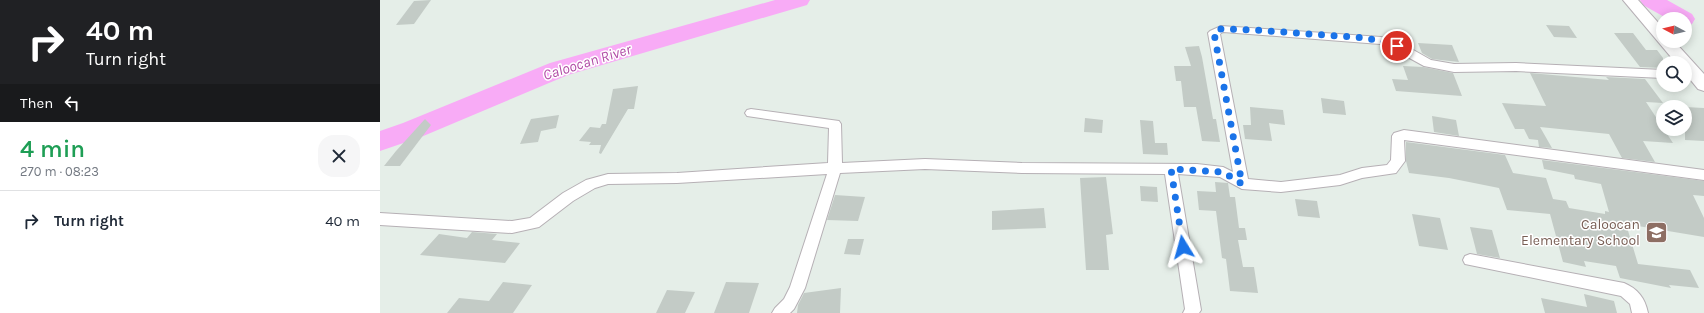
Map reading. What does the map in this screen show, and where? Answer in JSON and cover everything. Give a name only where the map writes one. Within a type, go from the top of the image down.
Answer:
[{"type":"main road","points":[[1633,4],[1656,30]]},
{"type":"main road","points":[[1671,48],[1678,56]]},
{"type":"street","points":[[1242,184],[1214,33],[1221,29],[1254,30],[1381,41],[1397,46],[1428,63],[1454,68],[1516,67],[1656,74]]},
{"type":"street","points":[[751,113],[835,124],[835,168],[797,288],[789,304],[780,313]]},
{"type":"street","points":[[380,219],[512,227],[534,223],[568,197],[590,184],[608,179],[677,178],[925,164],[1022,168],[1171,169],[1223,172],[1242,184],[1281,186],[1327,183],[1362,173],[1391,169],[1398,161],[1398,136],[1404,135],[1704,175]]},
{"type":"street","points":[[1171,169],[1192,310],[1191,313]]},
{"type":"street","points":[[1470,260],[1624,290],[1631,293],[1638,301],[1640,313]]},
{"type":"building","points":[[431,0],[414,24],[396,25],[414,1]]},
{"type":"building","points":[[1546,25],[1569,26],[1577,38],[1554,37]]},
{"type":"building","points":[[1614,33],[1633,33],[1646,50],[1657,50],[1662,56],[1656,56],[1656,68],[1640,67]]},
{"type":"building","points":[[1418,43],[1452,45],[1459,62],[1432,59],[1422,53]]},
{"type":"building","points":[[1199,46],[1213,119],[1216,119],[1220,142],[1202,141],[1196,107],[1184,107],[1181,81],[1176,81],[1174,66],[1191,66],[1185,47]]},
{"type":"building","points":[[1403,66],[1423,67],[1453,73],[1462,96],[1396,91],[1392,79],[1408,80]]},
{"type":"building","points":[[1530,73],[1609,80],[1606,77],[1645,79],[1661,100],[1656,100],[1656,103],[1646,102],[1656,117],[1656,136],[1668,136],[1673,143],[1643,141],[1655,162],[1622,158],[1609,134],[1540,127],[1552,148],[1539,147],[1538,140],[1529,139],[1524,129],[1515,129],[1502,103],[1546,106]]},
{"type":"building","points":[[638,86],[634,109],[628,109],[601,154],[599,153],[601,145],[589,145],[591,142],[579,141],[590,127],[600,128],[602,124],[606,124],[613,89]]},
{"type":"building","points":[[1321,98],[1344,101],[1346,115],[1323,113]]},
{"type":"building","points":[[1250,107],[1283,110],[1285,125],[1269,123],[1272,141],[1245,139],[1243,125],[1251,125]]},
{"type":"building","points":[[1692,107],[1704,108],[1704,141],[1685,140],[1685,136],[1692,136]]},
{"type":"building","points":[[559,115],[556,128],[541,131],[538,142],[520,144],[531,119]]},
{"type":"building","points":[[1432,116],[1456,120],[1459,136],[1434,132]]},
{"type":"building","points":[[1085,118],[1103,120],[1102,133],[1084,132]]},
{"type":"building","points":[[425,119],[431,125],[400,166],[384,166],[396,151]]},
{"type":"building","points":[[1140,120],[1153,121],[1155,143],[1167,143],[1168,155],[1143,154]]},
{"type":"building","points":[[1406,142],[1505,155],[1513,173],[1546,178],[1553,199],[1566,201],[1569,208],[1605,214],[1605,211],[1609,212],[1601,184],[1575,179],[1574,175],[1544,169],[1542,160],[1704,181],[1704,196],[1693,195],[1704,218],[1704,237],[1626,224],[1638,264],[1690,270],[1699,288],[1669,285],[1671,288],[1620,278],[1616,266],[1584,261],[1586,267],[1563,262],[1550,214],[1507,210],[1499,188],[1449,178],[1409,173],[1406,161]]},
{"type":"building","points":[[1106,177],[1113,234],[1106,235],[1109,270],[1086,270],[1080,178]]},
{"type":"building","points":[[1215,182],[1228,183],[1230,197],[1235,197],[1239,228],[1245,228],[1247,240],[1238,240],[1243,267],[1254,267],[1258,293],[1230,291],[1226,259],[1222,258],[1216,211],[1199,210],[1197,191],[1216,192]]},
{"type":"building","points":[[1140,186],[1157,187],[1158,202],[1141,201]]},
{"type":"building","points":[[835,195],[865,197],[858,221],[827,220]]},
{"type":"building","points":[[1295,199],[1317,201],[1320,218],[1298,216]]},
{"type":"building","points":[[1044,208],[1046,228],[992,230],[992,211]]},
{"type":"building","points":[[1412,214],[1440,218],[1448,250],[1419,246]]},
{"type":"building","points":[[1470,227],[1492,230],[1500,258],[1477,254]]},
{"type":"building","points":[[472,232],[497,234],[492,240],[520,243],[505,263],[420,255],[439,234],[467,238]]},
{"type":"building","points":[[848,239],[864,239],[860,255],[844,254]]},
{"type":"building","points":[[503,282],[532,285],[513,313],[447,313],[459,298],[489,301]]},
{"type":"building","points":[[726,282],[759,283],[749,313],[714,313]]},
{"type":"building","points":[[841,288],[840,313],[797,313],[798,305],[804,293]]},
{"type":"building","points":[[667,290],[695,292],[685,313],[656,313]]},
{"type":"building","points":[[1584,294],[1614,301],[1617,313],[1545,313],[1541,298],[1587,307]]},
{"type":"waterway","name":"Caloocan River","points":[[380,141],[412,130],[559,69],[799,0]]},
{"type":"waterway","name":"Caloocan River","points":[[1651,0],[1672,12]]},
{"type":"place","name":"Caloocan Elementary School","points":[[1656,232]]},
{"type":"route","points":[[1183,247],[1171,169],[1197,169],[1223,172],[1242,184],[1214,33],[1221,29],[1228,29],[1367,38],[1397,46]]}]
